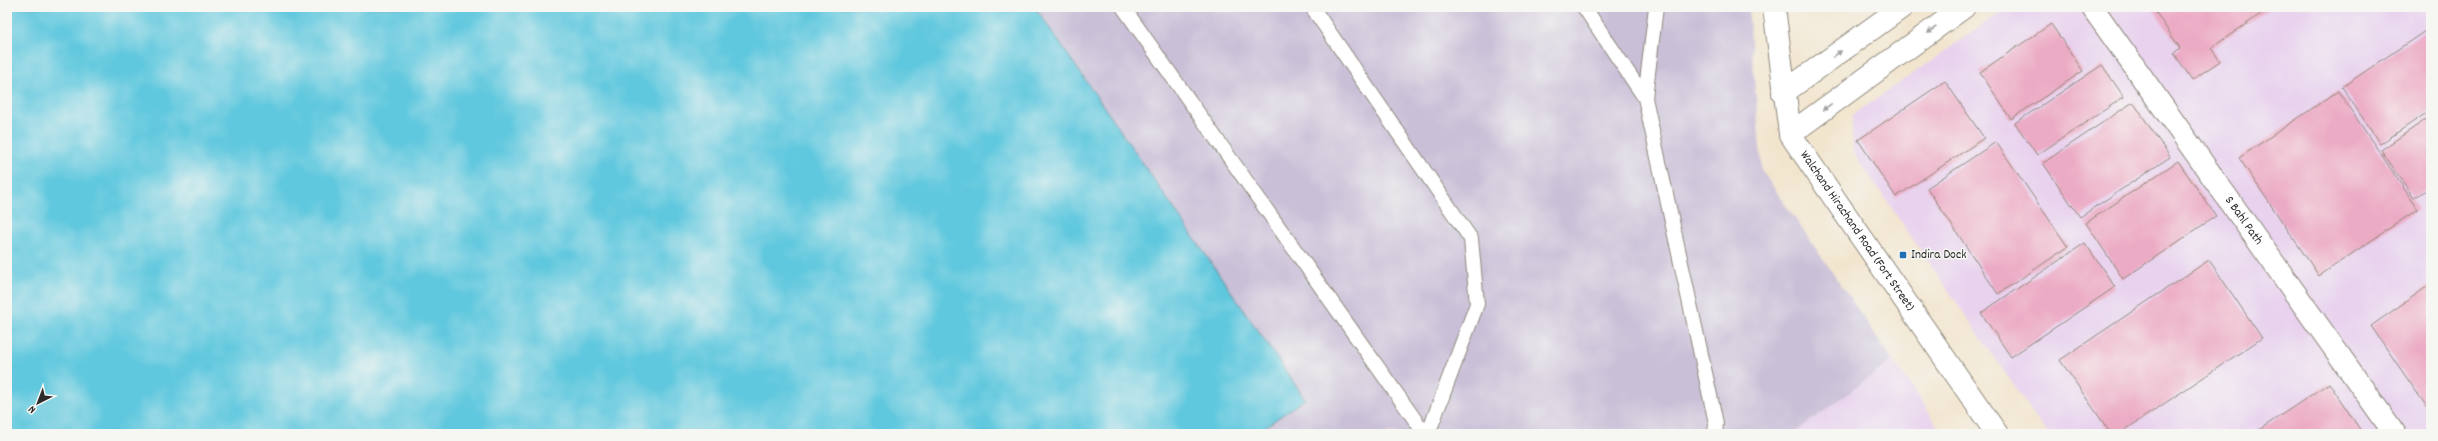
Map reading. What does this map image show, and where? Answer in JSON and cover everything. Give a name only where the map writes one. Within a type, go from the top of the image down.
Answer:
[{"type":"street","name":"Walchand Hirachand Road (Fort Street)","points":[[1774,7],[1783,94],[1790,134],[1997,434]]},
{"type":"street","points":[[1783,94],[1902,7]]},
{"type":"street","points":[[1790,134],[1964,7]]},
{"type":"street","name":"S Bahl Path","points":[[2092,7],[2395,434]]},
{"type":"lane","points":[[1123,7],[1425,434]]},
{"type":"lane","points":[[1312,7],[1471,239],[1477,304],[1428,434]]},
{"type":"lane","points":[[1584,7],[1645,98]]},
{"type":"lane","points":[[1656,7],[1645,98],[1716,423],[1715,434]]},
{"type":"shaded area","points":[[7,7],[1748,7],[1762,171],[1893,360],[1793,434],[7,434]]},
{"type":"shaded area","points":[[2008,7],[2431,7],[2431,434],[2047,434],[1853,152],[1852,116]]},
{"type":"shaded area","points":[[1893,360],[1943,434],[1793,434]]},
{"type":"water","points":[[7,7],[1035,7],[1305,399],[1255,434],[7,434]]},
{"type":"building","points":[[2152,7],[2271,7],[2211,48],[2220,61],[2192,80],[2174,53],[2180,48]]},
{"type":"building","points":[[2051,24],[2083,71],[2011,119],[1980,72]]},
{"type":"building","points":[[2431,27],[2431,110],[2380,144],[2342,87]]},
{"type":"building","points":[[2102,65],[2124,97],[2037,155],[2015,123]]},
{"type":"building","points":[[1945,81],[1984,138],[1896,197],[1858,140]]},
{"type":"building","points":[[2338,91],[2418,209],[2319,276],[2239,158]]},
{"type":"building","points":[[2133,102],[2170,157],[2080,217],[2043,163]]},
{"type":"building","points":[[2431,116],[2431,187],[2414,198],[2381,150]]},
{"type":"building","points":[[1996,142],[2068,247],[1998,294],[1927,188]]},
{"type":"building","points":[[2178,161],[2216,216],[2123,279],[2086,223]]},
{"type":"building","points":[[2085,243],[2115,287],[2011,357],[1981,313]]},
{"type":"building","points":[[2209,260],[2262,338],[2119,434],[2111,434],[2060,360]]},
{"type":"building","points":[[2431,284],[2431,413],[2371,326]]},
{"type":"building","points":[[2329,383],[2363,434],[2253,434]]},
{"type":"place","name":"Indira Dock","points":[[1903,255]]}]
